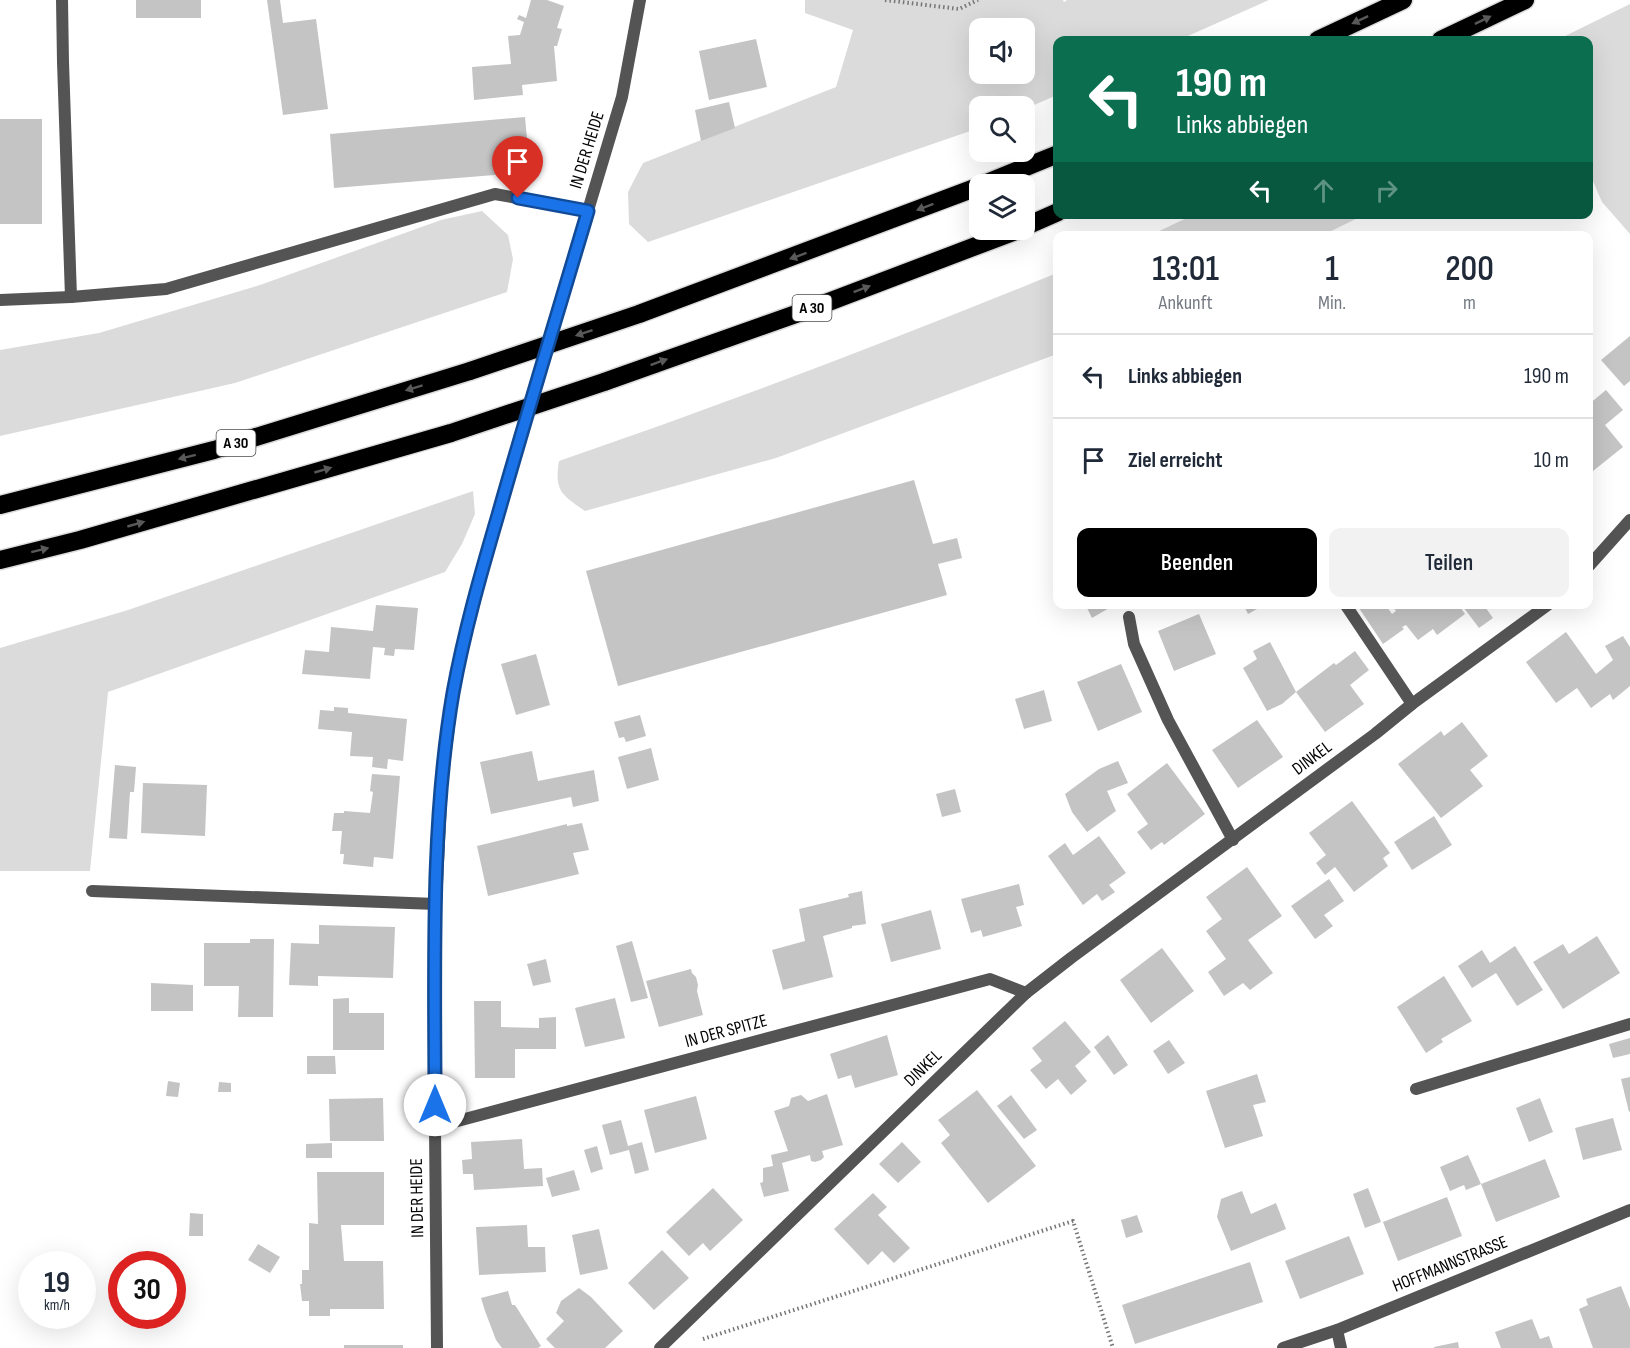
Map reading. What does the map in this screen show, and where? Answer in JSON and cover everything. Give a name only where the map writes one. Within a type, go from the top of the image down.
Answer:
[{"type":"highway","points":[[1326,36],[1403,0]]},
{"type":"highway","points":[[1450,36],[1526,0]]},
{"type":"highway","points":[[1009,174],[1053,156]]},
{"type":"highway","name":"A 30","points":[[0,505],[214,450],[470,371],[639,314],[969,190]]},
{"type":"highway","points":[[1035,222],[1053,215]]},
{"type":"highway","name":"A 30","points":[[0,560],[80,540],[451,433],[810,309],[992,240]]},
{"type":"street","points":[[62,0],[71,297]]},
{"type":"street","name":"IN DER HEIDE","points":[[437,1348],[436,904],[442,782],[453,693],[474,600],[518,444],[622,97],[640,0]]},
{"type":"street","points":[[0,300],[166,289],[495,194],[588,211]]},
{"type":"street","points":[[1593,561],[1630,520]]},
{"type":"street","points":[[1348,609],[1412,704]]},
{"type":"street","name":"DINKEL","points":[[660,1348],[1026,993],[1541,609]]},
{"type":"street","points":[[1129,617],[1134,644],[1168,720],[1233,840]]},
{"type":"street","points":[[92,891],[436,904]]},
{"type":"street","name":"IN DER SPITZE","points":[[435,1127],[990,979],[1026,993]]},
{"type":"street","points":[[1416,1089],[1630,1024]]},
{"type":"street","name":"HOFFMANNSTRASSE","points":[[1283,1348],[1337,1330],[1630,1210]]},
{"type":"street","points":[[1337,1330],[1341,1348]]},
{"type":"path","points":[[885,0],[958,9],[978,0]]},
{"type":"path","points":[[674,1334],[684,1346],[1073,1221],[1113,1348]]},
{"type":"shaded area","points":[[805,0],[1063,0],[1064,2],[1067,0],[1269,0],[1188,36],[1053,36],[1053,97],[1035,105],[1035,96],[969,96],[969,131],[648,242],[629,224],[628,192],[643,163],[836,87],[853,30],[805,13]]},
{"type":"shaded area","points":[[1630,4],[1630,234],[1602,202],[1593,181],[1593,36],[1565,36]]},
{"type":"shaded area","points":[[482,211],[508,235],[513,259],[507,292],[235,383],[0,436],[0,350],[99,333],[260,285],[441,220]]},
{"type":"shaded area","points":[[1185,219],[1356,219],[1331,231],[1159,231]]},
{"type":"shaded area","points":[[1053,275],[1053,355],[776,458],[585,511],[565,496],[559,486],[559,461],[685,417]]},
{"type":"shaded area","points":[[473,491],[475,514],[462,544],[445,572],[108,692],[90,871],[0,871],[0,648],[128,610]]},
{"type":"building","points":[[136,0],[201,0],[201,18],[136,18]]},
{"type":"building","points":[[267,0],[280,0],[283,23],[316,19],[328,109],[283,115]]},
{"type":"building","points":[[531,0],[547,0],[564,6],[557,28],[562,29],[557,46],[554,46],[557,81],[522,85],[523,95],[474,100],[472,67],[511,64],[508,36],[520,35],[524,22],[517,19],[519,15],[526,18]]},
{"type":"building","points":[[756,39],[767,87],[709,100],[699,51]]},
{"type":"building","points":[[729,102],[735,128],[701,141],[695,110]]},
{"type":"building","points":[[525,117],[530,172],[334,188],[330,134]]},
{"type":"building","points":[[0,119],[42,119],[42,224],[0,224]]},
{"type":"building","points":[[1630,336],[1630,381],[1624,386],[1601,360]]},
{"type":"building","points":[[1606,390],[1623,410],[1605,425],[1623,447],[1593,471],[1593,401]]},
{"type":"building","points":[[914,480],[933,544],[957,538],[962,558],[938,564],[947,595],[618,686],[586,571]]},
{"type":"building","points":[[376,605],[418,608],[414,650],[395,649],[394,656],[384,655],[385,648],[373,647],[370,679],[302,674],[305,650],[329,652],[331,627],[373,631]]},
{"type":"building","points":[[1088,609],[1107,609],[1092,618]]},
{"type":"building","points":[[1246,609],[1257,609],[1248,614]]},
{"type":"building","points":[[1360,609],[1388,609],[1392,614],[1396,611],[1395,609],[1462,609],[1465,614],[1437,635],[1433,629],[1418,640],[1406,625],[1402,627],[1404,629],[1383,644]]},
{"type":"building","points":[[1465,609],[1487,609],[1493,618],[1479,628]]},
{"type":"building","points":[[1199,614],[1216,654],[1174,671],[1158,631]]},
{"type":"building","points":[[1566,632],[1596,674],[1613,660],[1605,646],[1623,636],[1630,647],[1630,686],[1613,700],[1610,694],[1591,708],[1577,688],[1556,703],[1526,662]]},
{"type":"building","points":[[1270,642],[1296,692],[1282,704],[1267,711],[1243,668],[1257,659],[1253,651]]},
{"type":"building","points":[[1355,651],[1369,670],[1350,685],[1364,704],[1325,732],[1296,692],[1334,663],[1336,665]]},
{"type":"building","points":[[536,654],[550,705],[516,715],[501,664]]},
{"type":"building","points":[[1121,664],[1142,712],[1098,731],[1077,682]]},
{"type":"building","points":[[1044,690],[1052,721],[1024,729],[1015,699]]},
{"type":"building","points":[[334,707],[348,708],[348,713],[407,719],[403,761],[388,759],[387,769],[372,767],[373,757],[350,756],[352,732],[318,729],[320,710],[334,711]]},
{"type":"building","points":[[640,715],[646,736],[626,742],[624,737],[619,738],[614,722]]},
{"type":"building","points":[[1257,720],[1283,757],[1238,788],[1212,750]]},
{"type":"building","points":[[1462,722],[1488,756],[1470,770],[1483,786],[1441,818],[1398,764],[1441,731],[1444,736]]},
{"type":"building","points":[[651,748],[659,780],[627,789],[618,757]]},
{"type":"building","points":[[532,751],[538,781],[594,770],[599,801],[573,807],[571,797],[491,814],[480,762]]},
{"type":"building","points":[[1118,761],[1128,783],[1107,791],[1116,811],[1087,832],[1072,812],[1065,794],[1099,769]]},
{"type":"building","points":[[1167,763],[1205,814],[1164,845],[1162,842],[1151,850],[1137,832],[1148,824],[1127,794]]},
{"type":"building","points":[[115,765],[136,767],[134,792],[130,792],[127,839],[109,838]]},
{"type":"building","points":[[372,774],[400,776],[393,859],[374,857],[373,867],[343,864],[344,854],[340,854],[342,831],[332,831],[334,813],[344,813],[344,811],[370,813],[373,792],[370,791]]},
{"type":"building","points":[[143,783],[207,785],[205,836],[141,833]]},
{"type":"building","points":[[955,789],[961,812],[942,817],[936,794]]},
{"type":"building","points":[[1352,801],[1390,853],[1383,858],[1388,866],[1354,892],[1335,867],[1325,875],[1316,863],[1326,855],[1309,833]]},
{"type":"building","points":[[1434,816],[1452,845],[1412,870],[1394,842]]},
{"type":"building","points":[[582,823],[589,850],[573,853],[579,874],[488,896],[477,846],[567,824],[567,826]]},
{"type":"building","points":[[1099,836],[1126,873],[1109,885],[1115,892],[1102,901],[1097,894],[1083,905],[1048,856],[1065,843],[1073,855]]},
{"type":"building","points":[[1247,867],[1282,916],[1248,940],[1273,973],[1250,990],[1243,983],[1224,996],[1208,972],[1226,959],[1206,931],[1222,919],[1206,897]]},
{"type":"building","points":[[1329,879],[1344,901],[1324,915],[1333,926],[1315,939],[1291,906]]},
{"type":"building","points":[[1019,884],[1024,905],[1016,907],[1022,926],[983,937],[981,930],[971,933],[961,899]]},
{"type":"building","points":[[862,891],[866,924],[852,926],[852,928],[823,936],[833,977],[783,990],[772,950],[805,941],[799,909],[849,897],[848,894]]},
{"type":"building","points":[[931,910],[941,949],[891,962],[881,924]]},
{"type":"building","points":[[319,925],[395,927],[393,978],[318,976],[318,986],[289,985],[291,943],[319,944]]},
{"type":"building","points":[[1597,936],[1620,973],[1563,1009],[1533,962],[1563,944],[1569,954]]},
{"type":"building","points":[[250,939],[274,939],[273,1017],[238,1017],[239,986],[204,986],[204,943],[250,943]]},
{"type":"building","points":[[632,941],[648,998],[631,1002],[616,946]]},
{"type":"building","points":[[1515,946],[1543,990],[1517,1006],[1496,973],[1472,988],[1458,966],[1482,950],[1490,963]]},
{"type":"building","points":[[1162,948],[1194,991],[1151,1023],[1120,980]]},
{"type":"building","points":[[546,959],[551,982],[533,986],[527,964]]},
{"type":"building","points":[[691,969],[696,977],[703,1015],[659,1027],[646,981]]},
{"type":"building","points":[[1444,976],[1472,1021],[1441,1039],[1443,1042],[1426,1053],[1397,1007]]},
{"type":"building","points":[[151,983],[193,985],[193,1011],[151,1011]]},
{"type":"building","points":[[349,998],[349,1013],[384,1013],[384,1050],[333,1050],[333,999]]},
{"type":"building","points":[[615,998],[625,1038],[585,1047],[575,1008]]},
{"type":"building","points":[[474,1001],[501,1001],[501,1027],[539,1028],[539,1018],[556,1017],[556,1049],[515,1049],[515,1078],[475,1078]]},
{"type":"building","points":[[1065,1021],[1091,1052],[1075,1066],[1087,1081],[1071,1095],[1058,1079],[1046,1089],[1030,1070],[1042,1061],[1032,1048]]},
{"type":"building","points":[[887,1035],[898,1075],[855,1088],[851,1075],[838,1079],[830,1054]]},
{"type":"building","points":[[1108,1035],[1128,1065],[1114,1075],[1094,1047]]},
{"type":"building","points":[[1630,1038],[1630,1054],[1613,1058],[1609,1044]]},
{"type":"building","points":[[1169,1040],[1185,1063],[1168,1074],[1153,1051]]},
{"type":"building","points":[[307,1056],[335,1056],[336,1074],[307,1074]]},
{"type":"building","points":[[1257,1074],[1266,1102],[1253,1105],[1263,1136],[1225,1148],[1206,1091]]},
{"type":"building","points":[[1630,1077],[1630,1111],[1629,1112],[1621,1079]]},
{"type":"building","points":[[168,1081],[180,1083],[178,1097],[166,1096]]},
{"type":"building","points":[[219,1082],[231,1083],[231,1092],[218,1092]]},
{"type":"building","points":[[977,1090],[1036,1166],[988,1203],[941,1143],[950,1135],[938,1120]]},
{"type":"building","points":[[827,1094],[843,1145],[822,1151],[824,1157],[815,1162],[811,1161],[810,1155],[782,1163],[789,1191],[764,1197],[760,1183],[763,1182],[763,1168],[773,1166],[771,1155],[788,1151],[774,1111],[789,1106],[791,1098],[801,1095],[808,1101]]},
{"type":"building","points":[[1011,1095],[1037,1130],[1024,1139],[997,1106]]},
{"type":"building","points":[[696,1096],[707,1139],[655,1153],[644,1110]]},
{"type":"building","points":[[383,1098],[384,1141],[330,1141],[329,1099]]},
{"type":"building","points":[[1540,1098],[1553,1132],[1529,1142],[1516,1108]]},
{"type":"building","points":[[1613,1118],[1622,1150],[1583,1160],[1575,1128]]},
{"type":"building","points":[[621,1120],[628,1146],[642,1142],[649,1170],[635,1174],[629,1150],[610,1155],[602,1125]]},
{"type":"building","points":[[522,1139],[524,1169],[542,1168],[543,1186],[474,1190],[473,1174],[463,1174],[462,1160],[472,1159],[471,1142]]},
{"type":"building","points":[[902,1142],[921,1162],[898,1183],[879,1164]]},
{"type":"building","points":[[332,1143],[332,1158],[306,1158],[306,1144]]},
{"type":"building","points":[[597,1146],[603,1169],[591,1173],[584,1150]]},
{"type":"building","points":[[1468,1155],[1481,1184],[1466,1190],[1464,1185],[1450,1191],[1440,1167]]},
{"type":"building","points":[[1545,1159],[1560,1197],[1496,1222],[1481,1184]]},
{"type":"building","points":[[574,1170],[580,1190],[552,1197],[546,1178]]},
{"type":"building","points":[[317,1172],[384,1172],[384,1225],[341,1225],[344,1261],[383,1261],[384,1309],[330,1309],[330,1316],[309,1316],[309,1301],[302,1301],[300,1284],[302,1284],[302,1270],[309,1270],[309,1223],[318,1224]]},
{"type":"building","points":[[713,1188],[743,1220],[710,1251],[703,1243],[689,1256],[666,1232]]},
{"type":"building","points":[[1368,1188],[1381,1222],[1365,1228],[1353,1194]]},
{"type":"building","points":[[1242,1191],[1251,1214],[1276,1203],[1286,1229],[1231,1251],[1217,1217],[1221,1199]]},
{"type":"building","points":[[873,1193],[887,1207],[878,1215],[910,1248],[894,1263],[882,1251],[868,1265],[834,1229]]},
{"type":"building","points":[[1447,1197],[1462,1236],[1398,1261],[1383,1222]]},
{"type":"building","points":[[190,1213],[203,1214],[203,1236],[189,1236]]},
{"type":"building","points":[[1137,1215],[1143,1232],[1126,1238],[1121,1220]]},
{"type":"building","points":[[527,1225],[528,1247],[545,1247],[546,1272],[479,1275],[476,1227]]},
{"type":"building","points":[[599,1229],[608,1269],[580,1275],[572,1235]]},
{"type":"building","points":[[1349,1236],[1364,1274],[1300,1299],[1285,1261]]},
{"type":"building","points":[[258,1244],[280,1257],[270,1273],[248,1260]]},
{"type":"building","points":[[662,1250],[689,1278],[654,1310],[628,1283]]},
{"type":"building","points":[[1250,1262],[1263,1302],[1135,1344],[1122,1305]]},
{"type":"building","points":[[1621,1286],[1630,1309],[1630,1348],[1593,1348],[1579,1309],[1588,1305],[1586,1299]]},
{"type":"building","points":[[579,1288],[591,1297],[623,1331],[605,1348],[555,1348],[546,1339],[564,1321],[556,1313],[561,1301]]},
{"type":"building","points":[[508,1291],[512,1305],[515,1305],[541,1346],[538,1348],[502,1348],[496,1340],[481,1298]]},
{"type":"building","points":[[1532,1319],[1540,1339],[1549,1336],[1553,1348],[1501,1348],[1495,1332]]},
{"type":"building","points":[[1458,1342],[1459,1348],[1434,1348],[1434,1347]]},
{"type":"building","points":[[344,1345],[403,1345],[403,1348],[344,1348]]},
{"type":"route","points":[[435,1105],[436,904],[442,782],[453,693],[474,600],[588,211],[518,198]]}]
